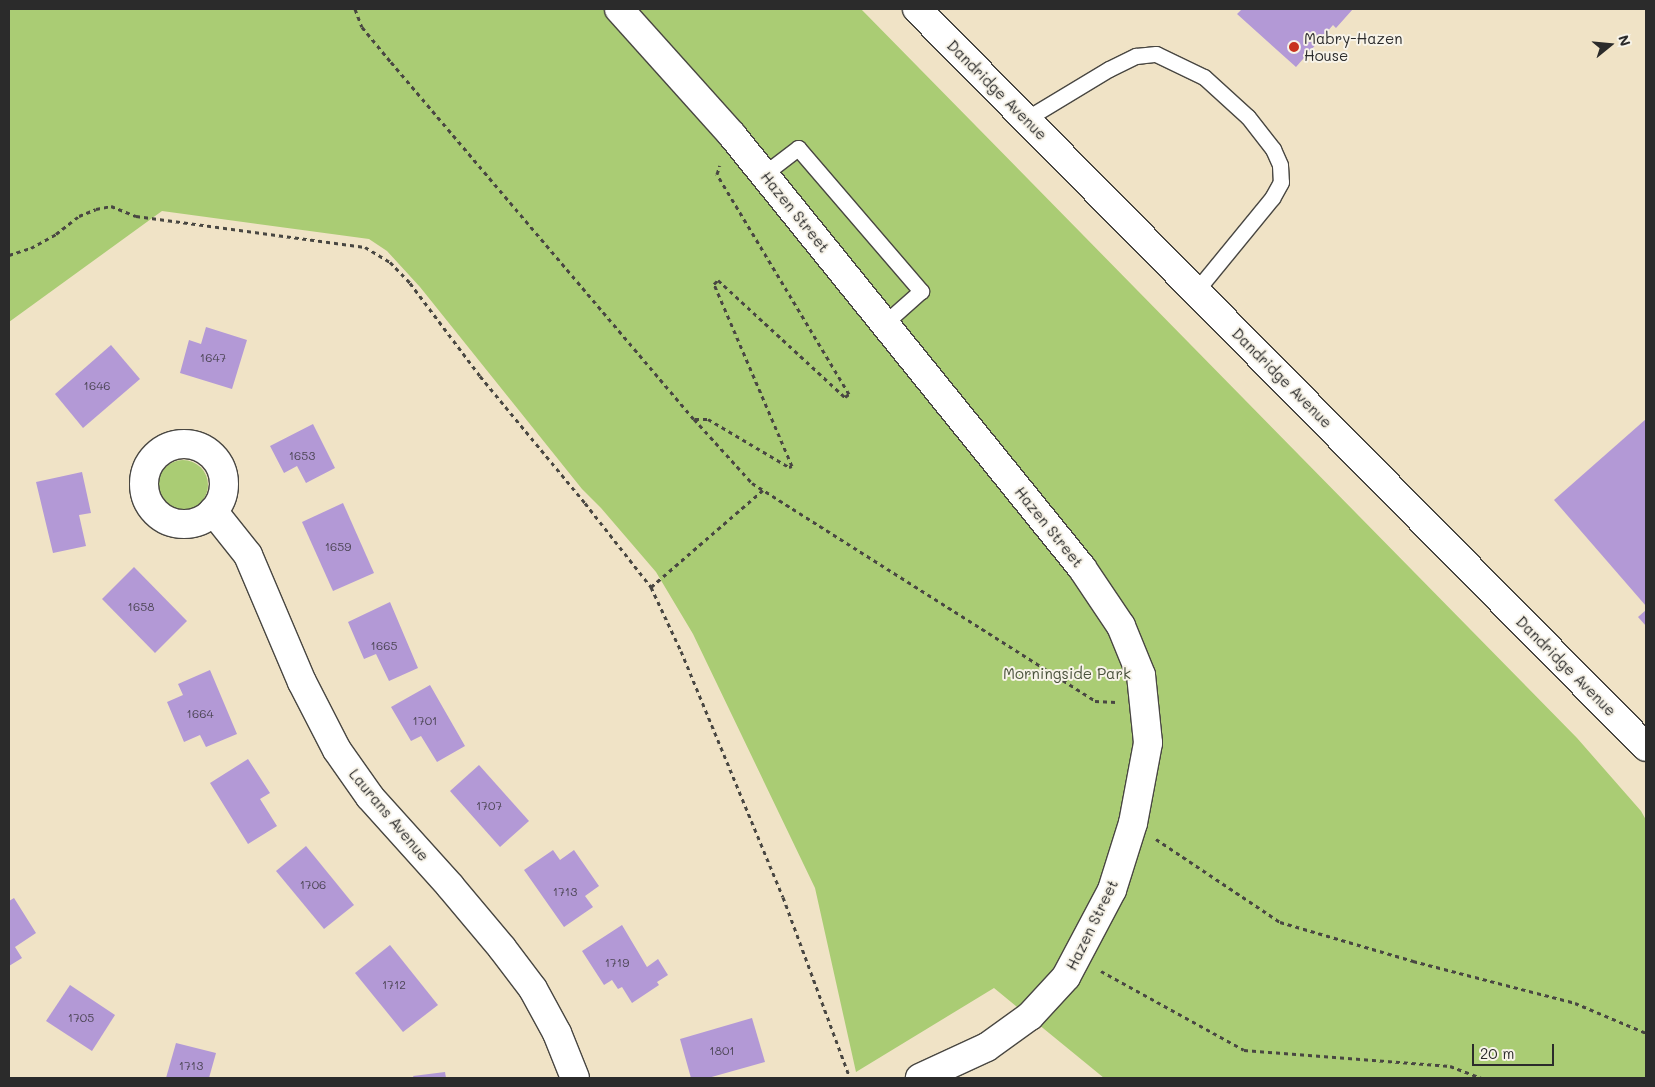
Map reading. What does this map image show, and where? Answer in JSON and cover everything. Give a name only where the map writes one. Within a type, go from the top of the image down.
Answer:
[{"type":"street","name":"Hazen Street","points":[[619,9],[732,135],[1082,568],[1121,626],[1141,675],[1148,743],[1133,823],[1112,890],[1066,977],[1030,1016],[987,1047],[920,1078]]},
{"type":"street","name":"Dandridge Avenue","points":[[917,9],[1646,747]]},
{"type":"street","name":"Laurans Avenue","points":[[214,511],[248,555],[302,682],[337,750],[370,797],[450,886],[521,973],[557,1034],[575,1078]]},
{"type":"lane","points":[[1026,119],[1109,69],[1136,56],[1156,54],[1204,77],[1248,117],[1273,149],[1280,165],[1281,182],[1272,198],[1196,291]]},
{"type":"lane","points":[[764,174],[798,148],[921,291],[884,323]]},
{"type":"path","points":[[355,9],[362,27],[732,463],[763,490],[1095,701],[1144,703]]},
{"type":"path","points":[[694,419],[708,419],[789,467],[792,466],[714,284],[718,280],[845,397],[849,394],[717,174],[732,135]]},
{"type":"path","points":[[9,255],[30,248],[56,234],[79,216],[96,209],[111,206],[136,216],[365,247],[378,253],[410,283],[480,376],[585,503],[651,588],[681,651],[783,898],[850,1078]]},
{"type":"path","points":[[651,588],[763,490]]},
{"type":"path","points":[[1133,823],[1280,922],[1575,1003],[1646,1034]]},
{"type":"path","points":[[1076,957],[1244,1050],[1450,1066],[1482,1078]]},
{"type":"green space","name":"Morningside Park","points":[[9,9],[861,9],[1577,738],[1641,811],[1646,820],[1646,1078],[1104,1078],[994,988],[856,1072],[815,888],[693,634],[656,572],[601,508],[582,489],[420,287],[387,251],[369,239],[162,211],[9,322]]},
{"type":"green space","points":[[183,460],[197,464],[204,471],[208,485],[204,499],[197,506],[183,510],[169,506],[162,499],[158,485],[162,471],[169,464]]},
{"type":"building","name":"Mabry-Hazen House","points":[[1242,9],[1353,9],[1336,28],[1333,25],[1296,67],[1237,14]]},
{"type":"building","points":[[206,327],[247,340],[232,389],[180,373],[189,340],[201,344]]},
{"type":"building","points":[[111,345],[140,379],[83,428],[55,394]]},
{"type":"building","points":[[1646,419],[1646,606],[1554,500]]},
{"type":"building","points":[[313,424],[335,468],[306,483],[297,466],[284,473],[270,446]]},
{"type":"building","points":[[82,472],[91,513],[79,515],[86,546],[53,553],[36,482]]},
{"type":"building","points":[[343,503],[374,573],[333,591],[302,522]]},
{"type":"building","points":[[134,567],[187,621],[155,653],[102,599]]},
{"type":"building","points":[[390,602],[418,668],[389,681],[376,654],[364,659],[348,622]]},
{"type":"building","points":[[1646,610],[1646,626],[1638,617]]},
{"type":"building","points":[[210,670],[237,734],[206,747],[200,735],[184,742],[167,702],[183,695],[178,684]]},
{"type":"building","points":[[430,685],[465,746],[437,762],[421,736],[411,741],[391,707]]},
{"type":"building","points":[[248,759],[270,793],[260,799],[277,826],[248,844],[210,783]]},
{"type":"building","points":[[479,765],[529,821],[500,847],[450,791]]},
{"type":"building","points":[[306,846],[354,905],[324,929],[276,871]]},
{"type":"building","points":[[553,850],[560,860],[574,850],[599,886],[585,896],[593,907],[564,927],[524,870]]},
{"type":"building","points":[[14,898],[36,933],[15,947],[22,958],[9,966],[9,901]]},
{"type":"building","points":[[622,925],[647,967],[658,959],[668,975],[657,982],[659,985],[632,1003],[622,987],[618,989],[612,980],[604,985],[582,951]]},
{"type":"building","points":[[390,945],[438,1005],[403,1032],[355,973]]},
{"type":"building","points":[[70,985],[115,1015],[92,1051],[46,1021]]},
{"type":"building","points":[[752,1018],[765,1062],[708,1078],[691,1078],[680,1039]]},
{"type":"building","points":[[176,1043],[216,1053],[209,1078],[166,1078]]},
{"type":"building","points":[[445,1072],[446,1078],[414,1078],[413,1076]]},
{"type":"place","name":"Mabry-Hazen House","points":[[1294,47]]}]
